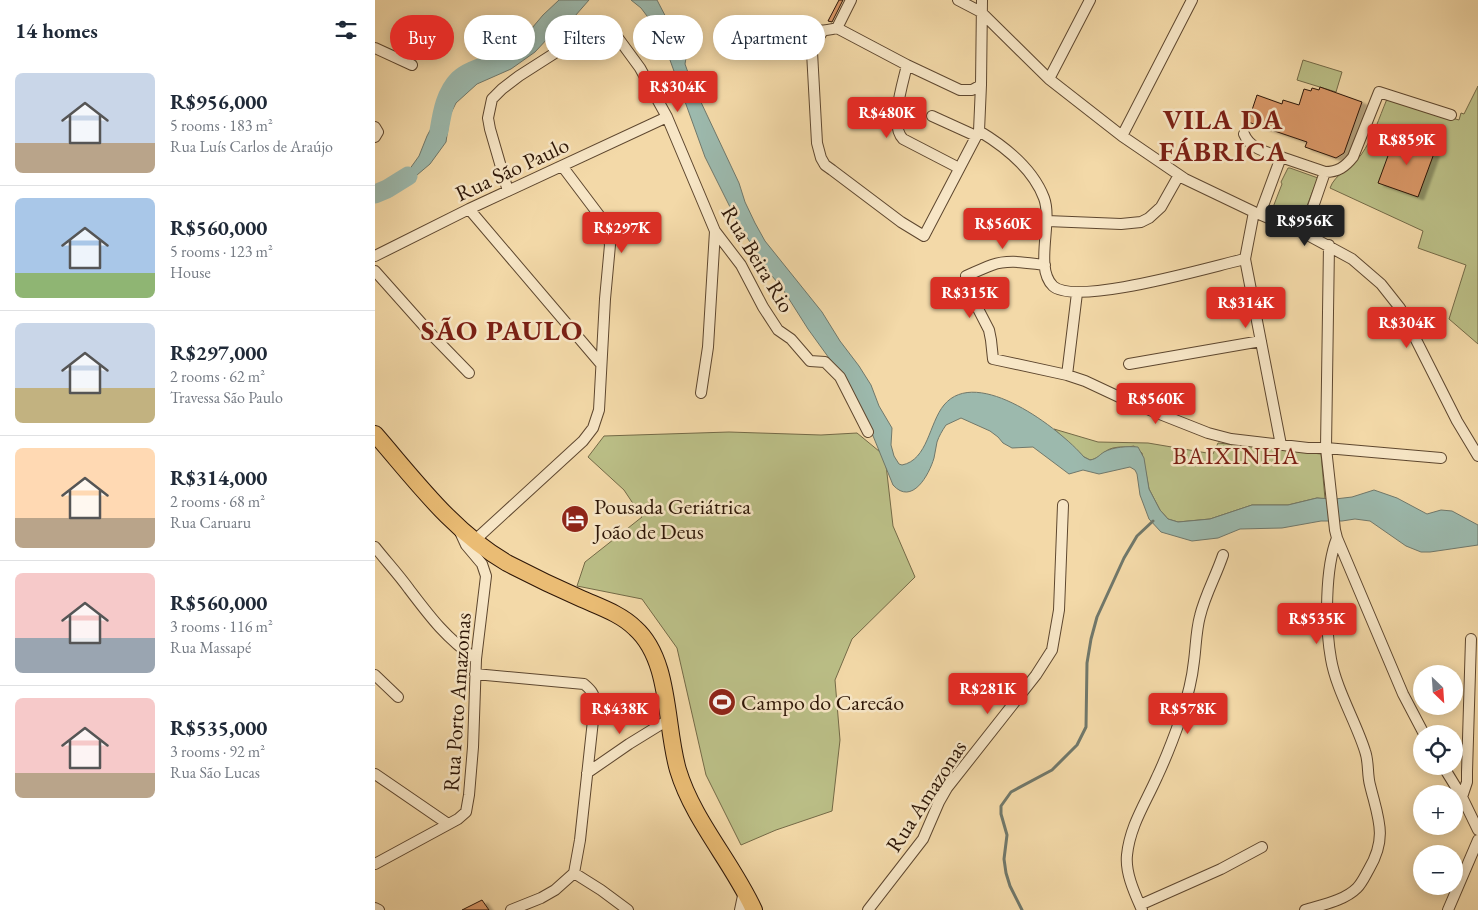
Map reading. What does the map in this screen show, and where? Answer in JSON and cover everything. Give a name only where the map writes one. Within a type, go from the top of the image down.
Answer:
[{"type":"main road","points":[[375,434],[424,491],[474,541],[505,562],[541,581],[619,616],[635,627],[647,640],[656,658],[663,682],[673,753],[689,798],[745,890],[754,910]]},
{"type":"street","points":[[837,28],[851,0]]},
{"type":"street","points":[[958,0],[981,12],[1049,79],[1123,136],[1179,175],[1329,245],[1352,258],[1366,270],[1390,295],[1413,332],[1457,421],[1478,456]]},
{"type":"street","points":[[812,60],[817,143],[825,165],[901,222],[923,236],[977,133],[981,85],[981,12],[983,0]]},
{"type":"street","points":[[1049,79],[1089,0]]},
{"type":"street","points":[[1123,136],[1191,0]]},
{"type":"street","name":"Rua Beira Rio","points":[[509,191],[490,129],[488,118],[492,99],[502,88],[519,76],[600,25],[605,25],[613,30],[640,68],[667,117],[715,231],[741,265],[763,307],[778,330],[791,339],[810,360],[825,362],[840,378],[868,432]]},
{"type":"street","points":[[825,31],[837,28],[959,90],[972,90],[981,85]]},
{"type":"street","points":[[375,48],[412,65]]},
{"type":"street","points":[[907,65],[898,102],[899,133],[903,139],[959,168]]},
{"type":"street","points":[[1244,134],[1247,141],[1257,148],[1325,172],[1339,170],[1353,158],[1379,92],[1451,115]]},
{"type":"street","points":[[932,116],[977,133],[1015,157],[1029,173],[1044,198],[1047,221],[1045,266],[1054,287],[1077,293],[1102,292],[1245,259]]},
{"type":"street","name":"Rua São Paulo","points":[[375,256],[469,209],[667,117]]},
{"type":"street","points":[[375,126],[378,132],[375,137]]},
{"type":"street","points":[[1281,157],[1257,213],[1245,259],[1281,445]]},
{"type":"street","points":[[474,541],[588,435],[596,422],[599,410],[610,245],[608,232],[602,219],[562,166]]},
{"type":"street","points":[[1304,233],[1325,172]]},
{"type":"street","points":[[1047,221],[1121,224],[1141,222],[1149,218],[1161,207],[1179,175]]},
{"type":"street","points":[[469,209],[601,364]]},
{"type":"street","points":[[701,393],[708,347],[715,231]]},
{"type":"street","points":[[1329,245],[1325,448],[1336,534],[1403,694],[1419,725]]},
{"type":"street","points":[[1045,266],[1021,262],[1003,262],[993,264],[967,276],[973,299],[989,330],[993,359],[1067,375],[1097,386],[1132,403],[1209,433],[1231,439],[1308,448],[1441,458]]},
{"type":"street","points":[[375,271],[469,373]]},
{"type":"street","points":[[1067,375],[1077,293]]},
{"type":"street","points":[[1129,364],[1261,341]]},
{"type":"street","name":"Rua Amazonas","points":[[868,910],[923,839],[947,788],[1036,675],[1052,650],[1059,610],[1063,505]]},
{"type":"street","name":"Rua Porto Amazonas","points":[[375,864],[463,816],[466,812],[473,747],[476,659],[486,576],[482,564],[466,545],[459,528]]},
{"type":"street","points":[[1305,910],[1349,894],[1359,887],[1375,860],[1381,837],[1377,806],[1369,784],[1368,762],[1331,659],[1327,621],[1331,562],[1336,534]]},
{"type":"street","points":[[375,547],[435,624],[447,637],[476,659]]},
{"type":"street","points":[[1223,556],[1199,616],[1190,685],[1182,714],[1156,779],[1135,822],[1126,857],[1141,908],[1262,848]]},
{"type":"street","points":[[1463,792],[1467,782],[1471,638]]},
{"type":"street","points":[[475,674],[583,684],[590,689],[595,702],[580,840],[573,873],[548,894],[511,910]]},
{"type":"street","points":[[375,675],[398,696]]},
{"type":"street","points":[[587,773],[667,720]]},
{"type":"street","points":[[375,774],[448,824]]},
{"type":"street","points":[[1463,801],[1478,830]]},
{"type":"street","points":[[1448,910],[1478,840]]},
{"type":"street","points":[[573,873],[601,890],[628,910]]},
{"type":"street","points":[[741,910],[745,890]]},
{"type":"street","points":[[375,908],[379,910]]},
{"type":"green space","points":[[1303,60],[1342,72],[1336,92],[1297,80]]},
{"type":"green space","points":[[1478,86],[1478,344],[1449,319],[1466,265],[1418,248],[1423,231],[1330,188],[1339,175],[1361,155],[1376,128],[1387,99],[1459,120],[1461,113],[1464,114]]},
{"type":"green space","points":[[1288,168],[1318,178],[1299,226],[1270,215],[1282,184],[1281,182]]},
{"type":"green space","points":[[1054,429],[1098,442],[1148,443],[1213,454],[1218,443],[1321,454],[1325,499],[1317,498],[1288,505],[1252,505],[1210,519],[1178,522],[1168,519],[1160,510],[1149,489],[1142,453],[1134,446],[1113,448],[1090,460],[1084,457]]},
{"type":"green space","points":[[729,432],[821,435],[857,433],[885,456],[893,526],[915,577],[852,639],[835,680],[840,740],[832,811],[776,830],[741,845],[706,775],[677,648],[642,599],[577,586],[585,562],[642,517],[624,490],[588,457],[604,436]]},
{"type":"shaded area","points":[[559,0],[589,0],[576,15],[545,15],[545,41],[535,52],[535,24]]},
{"type":"shaded area","points":[[631,0],[657,0],[665,15],[646,15]]},
{"type":"shaded area","points":[[494,60],[524,60],[511,69],[477,84],[456,103],[450,115],[446,142],[430,164],[417,175],[387,189],[409,170],[419,156],[427,136],[449,94],[459,80]]},
{"type":"shaded area","points":[[670,60],[686,60],[685,64],[691,81],[739,183],[745,202],[765,241],[822,312],[871,385],[879,406],[892,428],[891,445],[894,456],[899,464],[911,462],[923,449],[944,405],[959,395],[976,392],[996,396],[1038,418],[1057,431],[1084,457],[1090,460],[1112,449],[1138,447],[1144,458],[1149,489],[1160,510],[1168,519],[1178,522],[1210,519],[1252,505],[1288,505],[1317,498],[1335,499],[1352,497],[1374,490],[1397,498],[1427,514],[1441,510],[1452,511],[1478,525],[1478,545],[1421,552],[1406,546],[1370,521],[1355,519],[1321,521],[1282,528],[1240,529],[1218,538],[1192,541],[1161,532],[1149,519],[1140,495],[1137,474],[1130,467],[1099,474],[1083,470],[1069,474],[1033,447],[1012,448],[1003,443],[990,431],[961,418],[946,425],[943,429],[937,442],[932,465],[919,486],[907,492],[900,491],[893,485],[869,426],[847,383],[808,329],[782,288],[767,270],[737,221],[705,157]]},
{"type":"building","points":[[839,0],[843,0],[832,22],[828,21]]},
{"type":"building","points":[[1320,87],[1362,102],[1344,153],[1336,158],[1305,147],[1307,142],[1248,122],[1257,95],[1282,104],[1283,100],[1299,105],[1304,89],[1311,91],[1312,88],[1319,90]]},
{"type":"building","points":[[1396,134],[1436,148],[1418,197],[1378,183]]},
{"type":"building","points":[[482,900],[489,910],[462,910]]},
{"type":"waterway","points":[[439,131],[441,117],[450,90],[459,79],[478,68],[498,61]]},
{"type":"waterway","points":[[375,194],[408,176]]},
{"type":"waterway","points":[[1022,910],[1006,873],[1004,859],[1007,835],[1001,814],[1001,806],[1011,792],[1052,770],[1077,745],[1086,727],[1087,663],[1097,617],[1124,558],[1137,536],[1153,521]]},
{"type":"place","name":"Pousada Geriátrica João de Deus","points":[[575,519]]},
{"type":"place","name":"Campo do Carecão","points":[[722,702]]},
{"type":"district","name":"VILA DA FÁBRICA","points":[[1223,135]]},
{"type":"district","name":"SÃO PAULO","points":[[502,330]]},
{"type":"district","name":"BAIXINHA","points":[[1236,455]]}]
